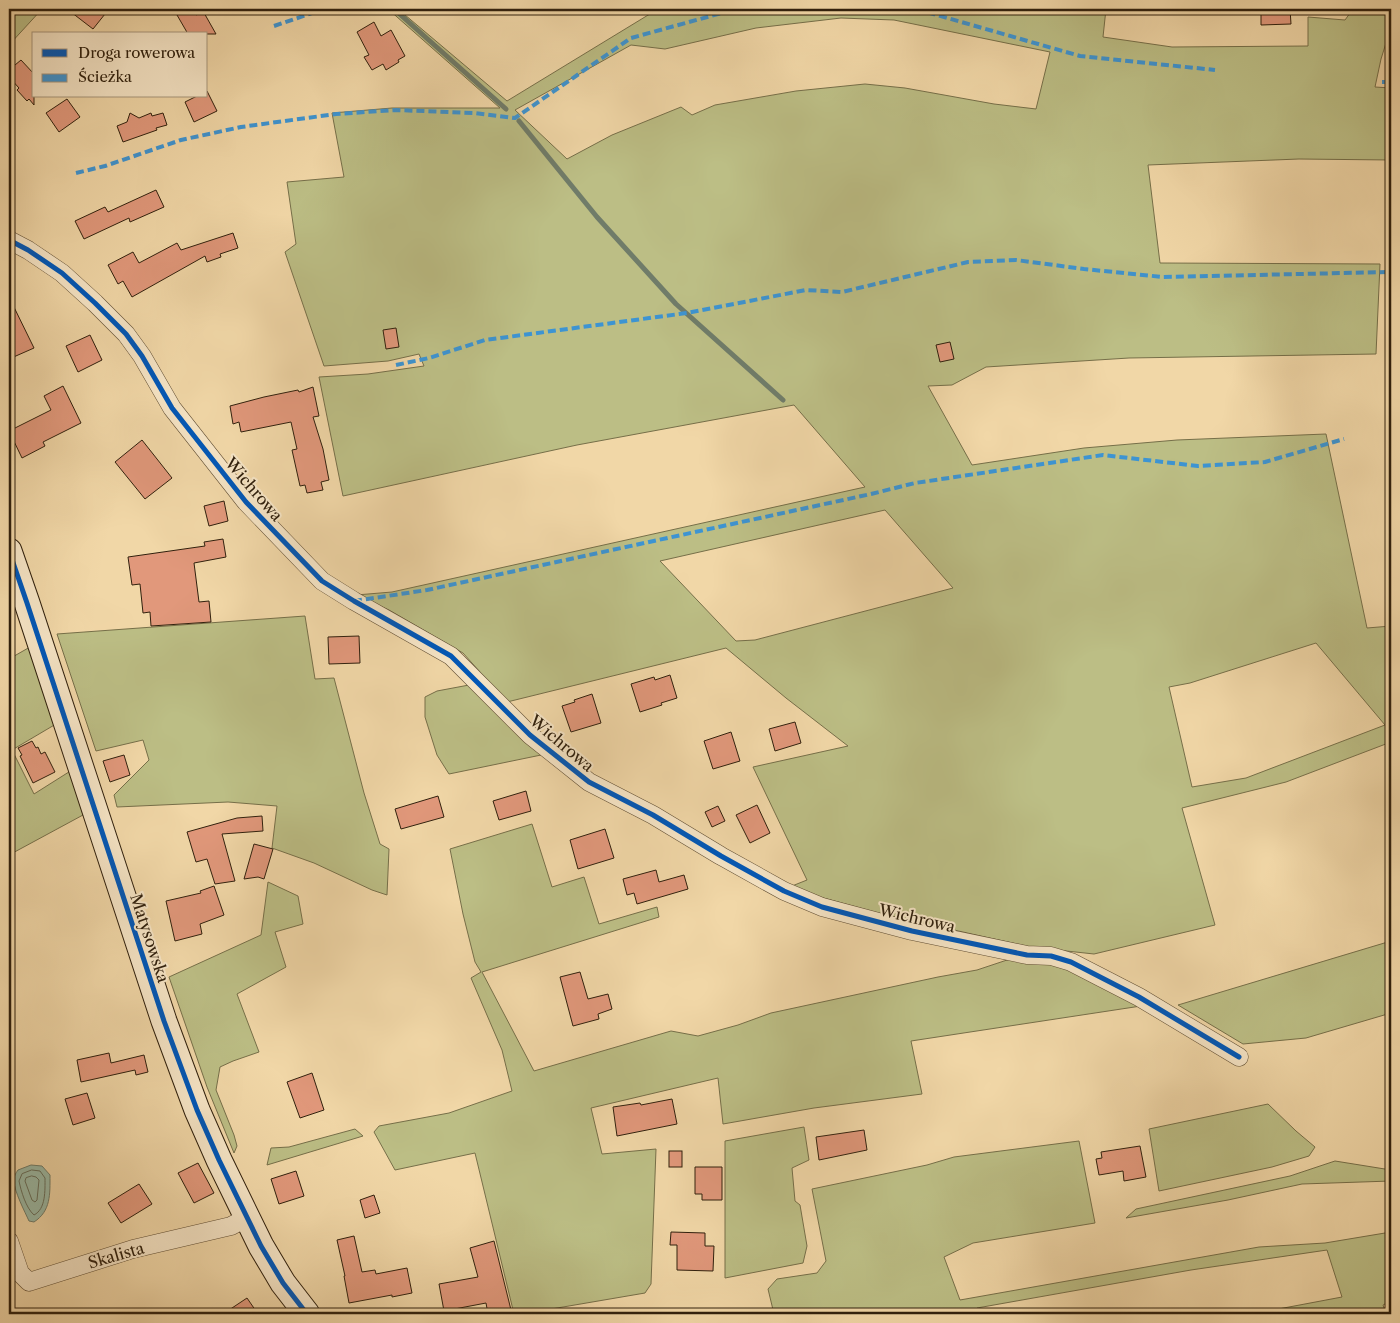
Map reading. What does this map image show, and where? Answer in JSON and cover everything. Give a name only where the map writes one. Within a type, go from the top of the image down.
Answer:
[{"type":"street","name":"Wichrowa","points":[[9,240],[28,250],[62,273],[126,334],[142,356],[172,408],[246,502],[322,581],[451,656],[530,735],[591,783],[653,815],[784,891],[822,908],[912,931],[1020,954],[1051,956],[1071,962],[1139,997],[1239,1057]]},
{"type":"street","name":"Matysowska","points":[[9,551],[180,1067],[197,1110],[246,1218],[283,1284],[307,1314]]},
{"type":"street","name":"Skalista","points":[[9,1241],[20,1272],[29,1282],[133,1249],[231,1226],[246,1218]]},
{"type":"green space","points":[[9,9],[42,9],[9,45]]},
{"type":"green space","points":[[388,9],[398,9],[507,101],[658,9],[1106,9],[1103,37],[1172,47],[1308,46],[1308,17],[1345,20],[1353,9],[1390,9],[1391,27],[1375,87],[1391,88],[1391,160],[1299,159],[1148,165],[1160,263],[1380,264],[1376,354],[1129,358],[986,367],[952,385],[928,386],[972,465],[1084,448],[1177,440],[1326,434],[1367,628],[1391,626],[1391,742],[1286,782],[1182,808],[1215,925],[1094,954],[1030,947],[878,913],[787,888],[807,880],[753,767],[848,746],[726,648],[507,702],[463,653],[389,610],[356,595],[392,592],[865,487],[794,405],[577,445],[343,496],[319,377],[368,374],[424,366],[419,354],[388,361],[324,366],[285,252],[296,244],[287,182],[344,177],[332,113],[392,108],[500,108]],"holes":[[[841,18],[894,20],[1050,52],[1036,109],[994,104],[905,88],[865,84],[796,91],[715,105],[692,115],[681,107],[612,135],[567,159],[515,110],[631,45],[665,49],[756,28]],[[885,510],[953,588],[755,640],[736,641],[660,561]],[[1316,643],[1385,725],[1246,778],[1192,787],[1169,687],[1190,683]]]},
{"type":"green space","points":[[305,616],[315,679],[334,678],[364,793],[380,844],[389,849],[387,895],[314,863],[272,848],[277,806],[228,802],[117,807],[114,795],[149,760],[143,740],[96,751],[57,634]]},
{"type":"green space","points":[[30,647],[56,724],[12,750],[34,794],[72,770],[83,815],[9,855],[9,659]]},
{"type":"green space","points":[[469,685],[546,754],[449,774],[437,755],[425,717],[425,697],[437,691]]},
{"type":"green space","points":[[532,824],[552,887],[584,877],[599,924],[657,907],[659,917],[482,972],[534,1071],[671,1031],[698,1036],[738,1025],[771,1013],[977,970],[1010,959],[1052,964],[1079,974],[1141,1006],[911,1041],[922,1094],[814,1108],[723,1124],[718,1078],[591,1108],[602,1154],[656,1149],[651,1284],[645,1293],[514,1314],[475,1153],[395,1170],[374,1132],[379,1126],[449,1113],[512,1091],[502,1050],[471,978],[481,972],[475,962],[450,849]]},
{"type":"green space","points":[[268,882],[298,896],[303,924],[275,932],[286,967],[237,994],[259,1052],[220,1067],[216,1090],[234,1135],[237,1146],[234,1153],[207,1087],[169,977],[261,935]]},
{"type":"green space","points":[[1391,941],[1391,1013],[1306,1038],[1243,1044],[1178,1005]]},
{"type":"green space","points":[[1268,1104],[1315,1147],[1309,1156],[1272,1167],[1159,1191],[1149,1129]]},
{"type":"green space","points":[[804,1127],[809,1160],[792,1168],[795,1201],[800,1205],[807,1246],[803,1263],[725,1278],[725,1141]]},
{"type":"green space","points":[[355,1129],[363,1136],[267,1165],[271,1148],[289,1147]]},
{"type":"green space","points":[[1079,1141],[1095,1223],[973,1243],[944,1257],[960,1300],[1259,1247],[1325,1243],[1391,1232],[1391,1301],[1383,1305],[1386,1314],[1252,1314],[1342,1297],[1327,1250],[1191,1270],[977,1308],[978,1314],[774,1314],[768,1289],[777,1279],[817,1273],[826,1261],[812,1189],[927,1165],[954,1157]]},
{"type":"green space","points":[[1335,1161],[1391,1170],[1391,1181],[1302,1184],[1228,1200],[1126,1218],[1136,1209],[1290,1176]]},
{"type":"water","points":[[31,1165],[42,1166],[50,1175],[47,1207],[40,1218],[34,1222],[29,1221],[14,1185],[15,1175],[18,1170]]},
{"type":"building","points":[[67,9],[109,9],[93,29]]},
{"type":"building","points":[[188,9],[193,9],[196,15],[203,11],[216,34],[187,32],[177,15]]},
{"type":"building","points":[[1261,9],[1290,9],[1291,24],[1261,25]]},
{"type":"building","points":[[374,22],[381,36],[391,30],[405,56],[386,70],[383,64],[372,70],[364,57],[369,55],[357,32]]},
{"type":"building","points":[[21,60],[32,72],[32,98],[34,98],[34,105],[29,99],[27,101],[17,90],[19,88],[9,77],[9,70]]},
{"type":"building","points":[[208,93],[217,111],[194,122],[185,102],[193,98],[208,98]]},
{"type":"building","points":[[67,99],[80,117],[59,132],[46,113]]},
{"type":"building","points":[[130,113],[139,118],[151,113],[152,116],[163,113],[167,125],[123,142],[117,126],[127,122]]},
{"type":"building","points":[[156,190],[164,207],[130,222],[129,218],[84,239],[75,221],[105,207],[108,212]]},
{"type":"building","points":[[233,233],[238,248],[220,254],[221,257],[207,262],[205,256],[132,297],[123,281],[118,284],[108,265],[133,252],[139,263],[177,243],[181,250]]},
{"type":"building","points":[[9,297],[34,348],[9,359]]},
{"type":"building","points":[[396,328],[399,347],[386,349],[383,330]]},
{"type":"building","points":[[90,335],[102,360],[78,372],[66,346]]},
{"type":"building","points":[[950,342],[954,359],[940,362],[936,345]]},
{"type":"building","points":[[63,386],[81,423],[43,442],[45,446],[22,458],[9,431],[51,410],[44,396]]},
{"type":"building","points":[[313,387],[319,416],[313,417],[323,449],[329,480],[321,482],[323,490],[307,493],[305,485],[300,486],[292,450],[297,449],[291,422],[241,432],[239,422],[233,424],[230,406],[298,390],[299,392]]},
{"type":"building","points":[[142,440],[172,478],[145,499],[115,462]]},
{"type":"building","points":[[224,501],[228,521],[209,526],[204,506]]},
{"type":"building","points":[[223,539],[226,557],[194,563],[199,602],[209,601],[211,622],[151,626],[150,612],[143,613],[140,584],[132,585],[128,557],[205,546],[204,542]]},
{"type":"building","points":[[359,636],[360,663],[329,664],[328,637]]},
{"type":"building","points":[[670,675],[677,698],[640,712],[631,684],[654,677],[655,680]]},
{"type":"building","points":[[592,694],[601,723],[571,732],[562,706]]},
{"type":"building","points":[[795,722],[801,743],[775,751],[769,729]]},
{"type":"building","points":[[731,732],[740,761],[713,769],[704,741]]},
{"type":"building","points":[[32,741],[36,748],[38,747],[41,754],[45,752],[55,772],[33,783],[18,748]]},
{"type":"building","points":[[124,755],[130,775],[110,782],[103,761]]},
{"type":"building","points":[[526,791],[531,811],[499,820],[493,801]]},
{"type":"building","points":[[438,796],[444,817],[401,829],[395,809]]},
{"type":"building","points":[[757,805],[770,833],[750,843],[736,815]]},
{"type":"building","points":[[718,806],[725,821],[712,827],[705,812]]},
{"type":"building","points":[[262,816],[263,831],[222,834],[235,881],[215,884],[207,859],[196,862],[187,832],[237,818]]},
{"type":"building","points":[[605,829],[614,858],[578,869],[570,840]]},
{"type":"building","points":[[254,844],[273,849],[264,879],[258,877],[244,879]]},
{"type":"building","points":[[656,870],[659,882],[684,875],[688,889],[637,904],[634,893],[627,895],[623,879]]},
{"type":"building","points":[[214,886],[224,915],[200,924],[202,934],[175,941],[166,901],[201,893],[200,891]]},
{"type":"building","points":[[580,972],[588,999],[608,994],[612,1009],[598,1014],[599,1019],[573,1026],[560,977]]},
{"type":"building","points":[[109,1053],[111,1063],[144,1055],[148,1072],[136,1075],[135,1070],[81,1082],[77,1060]]},
{"type":"building","points":[[312,1073],[324,1110],[300,1118],[287,1082]]},
{"type":"building","points":[[87,1093],[95,1118],[73,1125],[65,1099]]},
{"type":"building","points":[[672,1099],[677,1124],[617,1136],[613,1107],[640,1103],[641,1105]]},
{"type":"building","points":[[864,1130],[867,1150],[819,1160],[816,1137]]},
{"type":"building","points":[[1140,1146],[1146,1177],[1124,1181],[1123,1171],[1099,1175],[1096,1159],[1102,1158],[1101,1152]]},
{"type":"building","points":[[669,1151],[682,1151],[682,1167],[669,1167]]},
{"type":"building","points":[[198,1163],[214,1193],[194,1203],[178,1173]]},
{"type":"building","points":[[695,1167],[722,1167],[722,1200],[702,1200],[702,1194],[695,1194]]},
{"type":"building","points":[[296,1171],[304,1196],[279,1204],[271,1179]]},
{"type":"building","points":[[139,1184],[152,1204],[121,1223],[108,1203]]},
{"type":"building","points":[[374,1195],[380,1213],[365,1218],[360,1200]]},
{"type":"building","points":[[671,1232],[705,1233],[705,1246],[714,1246],[713,1271],[677,1270],[677,1245],[670,1245]]},
{"type":"building","points":[[354,1236],[362,1272],[375,1270],[376,1274],[407,1268],[412,1293],[349,1303],[337,1240]]},
{"type":"building","points":[[494,1241],[512,1314],[488,1314],[486,1303],[444,1311],[439,1284],[478,1277],[470,1248]]},
{"type":"building","points":[[247,1298],[258,1314],[223,1314]]},
{"type":"waterway","points":[[394,9],[506,109]]},
{"type":"waterway","points":[[519,121],[597,217],[676,304],[783,400]]},
{"type":"marked path","points":[[274,26],[324,9]]},
{"type":"marked path","points":[[76,173],[105,166],[181,140],[241,127],[336,114],[396,110],[474,113],[515,118],[631,38],[742,9]]},
{"type":"marked path","points":[[916,9],[1080,56],[1215,70]]},
{"type":"marked path","points":[[1382,82],[1391,82]]},
{"type":"marked path","points":[[396,365],[429,358],[485,340],[687,313],[806,290],[842,292],[968,262],[1016,260],[1163,277],[1391,272]]},
{"type":"marked path","points":[[354,601],[427,590],[915,483],[1103,455],[1198,466],[1265,462],[1344,439]]},
{"type":"cycle path","points":[[9,240],[28,250],[62,273],[126,334],[142,356],[172,408],[246,502],[322,581],[451,656],[530,735],[589,782],[653,815],[784,891],[822,907],[912,931],[1027,955],[1051,956],[1071,962],[1139,997],[1239,1057]]},
{"type":"cycle path","points":[[9,551],[164,1021],[197,1110],[261,1246],[283,1283],[307,1314]]}]
